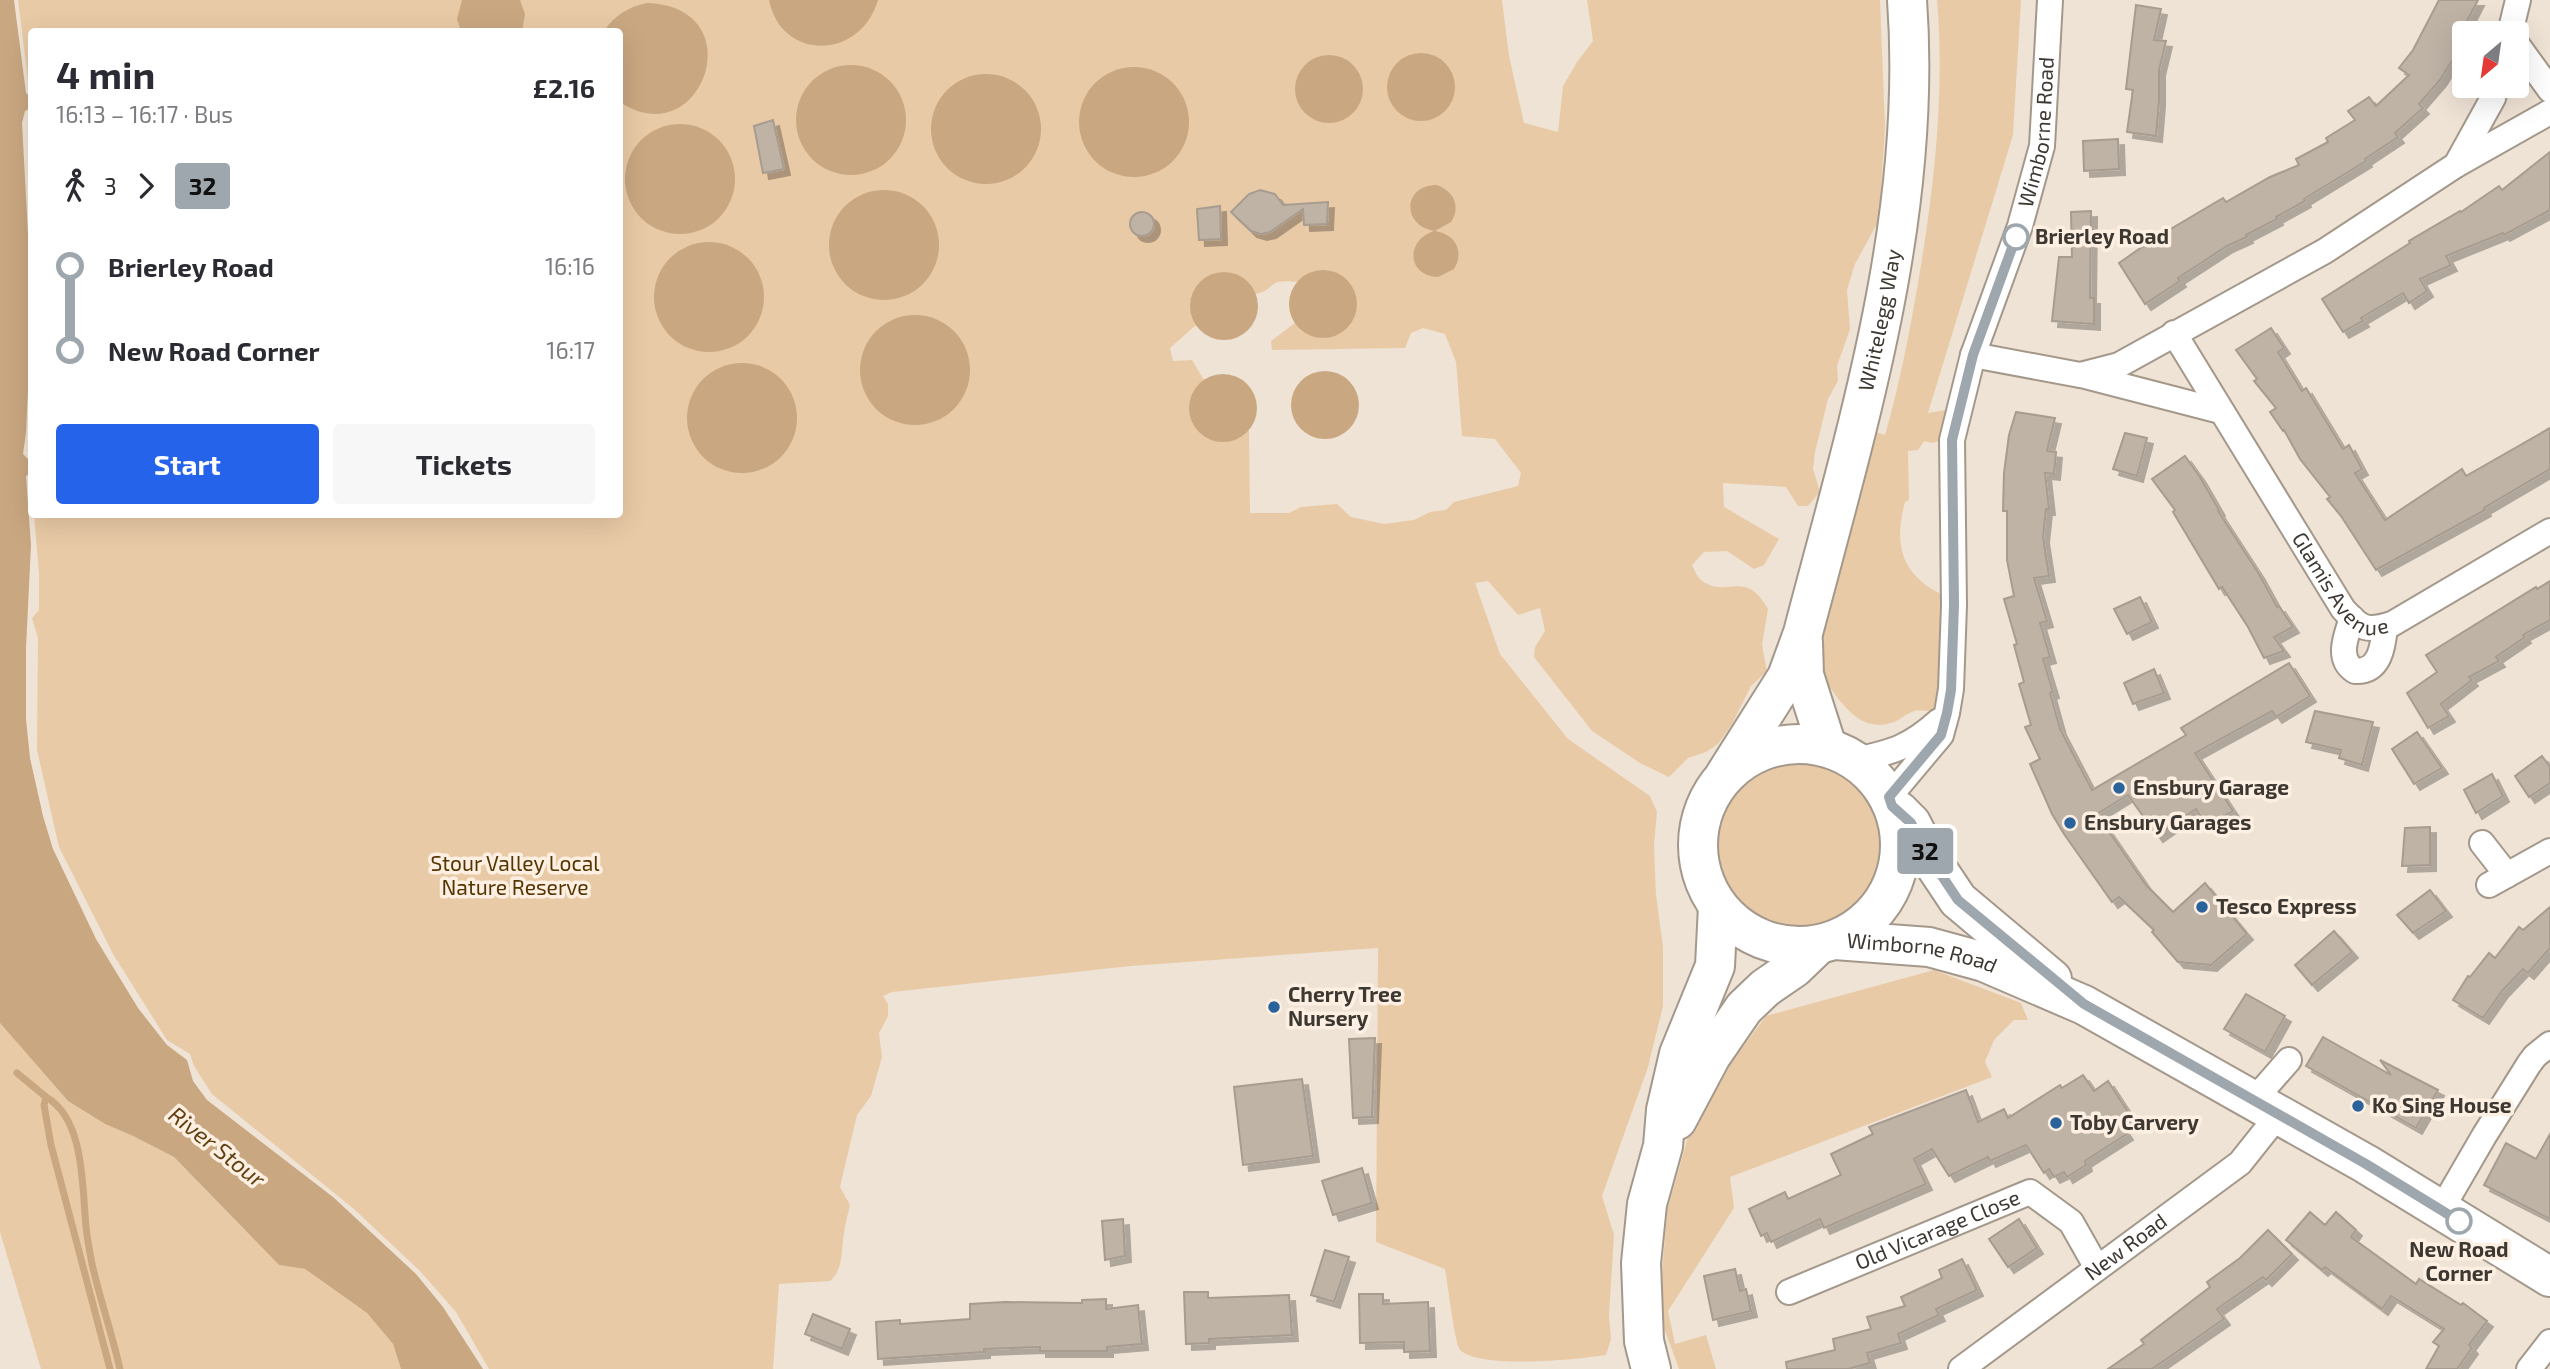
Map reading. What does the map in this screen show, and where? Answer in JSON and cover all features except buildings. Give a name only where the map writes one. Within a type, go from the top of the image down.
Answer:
[{"type":"main road","name":"Whitelegg Way","points":[[1725,775],[1787,677],[1803,633],[1882,322],[1905,158],[1909,34],[1907,0]]},
{"type":"main road","name":"Whitelegg Way","points":[[1803,633],[1804,675],[1841,754]]},
{"type":"main road","points":[[1663,1146],[1711,1056],[1744,1008],[1765,988],[1826,942],[1856,929],[1873,914],[1892,885],[1900,851],[1899,828],[1891,801],[1869,771],[1841,754],[1800,743],[1772,747],[1746,757],[1725,775],[1709,798],[1699,825],[1697,853],[1704,881],[1718,906],[1738,926],[1762,940],[1790,946],[1826,942]]},
{"type":"main road","name":"Wimborne Road","points":[[1891,801],[1911,823],[1926,852],[1958,900],[2084,1004]]},
{"type":"main road","points":[[1651,1369],[1644,1341],[1641,1264],[1647,1204],[1663,1146],[1666,1110],[1679,1054],[1715,966],[1718,906]]},
{"type":"main road","name":"Wimborne Road","points":[[1826,942],[1929,947],[1984,962],[2084,1004],[2266,1107],[2550,1277]]},
{"type":"street","name":"Wimborne Road","points":[[1891,801],[1941,735],[1947,713],[1951,690],[1954,605],[1952,440],[1973,355],[2020,226],[2042,146],[2050,0]]},
{"type":"street","points":[[2513,21],[2518,0]]},
{"type":"street","points":[[2529,61],[2550,90]]},
{"type":"street","points":[[2456,165],[2492,98]]},
{"type":"street","points":[[2080,375],[2119,365],[2325,251],[2456,165],[2550,112]]},
{"type":"street","name":"Glamis Avenue","points":[[2174,333],[2335,597],[2361,627],[2373,631],[2385,626],[2550,531]]},
{"type":"street","points":[[1973,355],[2080,375],[2220,411]]},
{"type":"street","points":[[2352,618],[2343,652],[2344,661],[2355,671],[2369,669],[2376,663],[2382,651],[2385,626]]},
{"type":"street","points":[[1841,754],[1895,752],[1922,737],[1947,713]]},
{"type":"street","points":[[2482,843],[2498,880],[2550,851]]},
{"type":"street","points":[[2441,1210],[2529,1064],[2550,1044]]},
{"type":"street","points":[[2266,1107],[2289,1060]]},
{"type":"street","name":"New Road","points":[[1961,1369],[2239,1163],[2266,1107]]},
{"type":"street","name":"Old Vicarage Close","points":[[1788,1292],[2030,1192],[2071,1223],[2097,1268]]},
{"type":"street","points":[[2529,1369],[2550,1342]]},
{"type":"green space","name":"Stour Valley Local Nature Reserve","points":[[18,0],[1502,0],[1509,56],[1524,123],[1558,132],[1563,86],[1593,41],[1587,0],[1880,0],[1885,127],[1879,220],[1855,264],[1847,290],[1850,329],[1837,366],[1838,381],[1828,399],[1815,452],[1813,469],[1820,492],[1808,506],[1798,506],[1786,487],[1723,483],[1724,507],[1779,539],[1764,565],[1754,569],[1727,551],[1704,552],[1692,565],[1700,579],[1710,585],[1751,590],[1768,609],[1762,645],[1767,671],[1751,686],[1732,724],[1718,744],[1706,752],[1688,758],[1669,777],[1640,763],[1592,731],[1534,657],[1535,647],[1545,631],[1540,608],[1518,615],[1488,581],[1475,583],[1500,654],[1568,739],[1650,796],[1657,812],[1654,845],[1656,895],[1663,947],[1663,1006],[1648,1067],[1602,1196],[1614,1235],[1609,1315],[1611,1339],[1606,1355],[1528,1362],[1487,1360],[1471,1356],[1460,1350],[1458,1345],[1445,1269],[1376,1242],[1378,948],[1130,966],[892,992],[883,996],[888,1004],[888,1016],[879,1033],[882,1057],[871,1096],[857,1115],[840,1187],[850,1205],[840,1265],[830,1281],[779,1284],[773,1369],[489,1369],[456,1312],[420,1271],[354,1209],[212,1094],[194,1066],[190,1054],[167,1040],[113,954],[59,847],[37,750],[38,638],[32,618],[39,610],[34,518],[623,518],[623,28],[28,28],[28,81]],"holes":[[[1319,271],[1350,285],[1356,301],[1325,338],[1308,334],[1295,323],[1271,341],[1272,350],[1405,348],[1411,333],[1423,328],[1445,334],[1456,362],[1462,436],[1495,439],[1521,473],[1518,486],[1454,502],[1446,510],[1430,512],[1414,520],[1384,524],[1351,517],[1337,504],[1301,507],[1289,513],[1250,513],[1249,430],[1242,436],[1201,433],[1193,420],[1191,406],[1194,392],[1204,380],[1192,360],[1173,361],[1170,348],[1196,325],[1192,304],[1194,294],[1199,284],[1229,273],[1246,280],[1256,294],[1280,281],[1297,282],[1311,272]]]},
{"type":"green space","points":[[1937,0],[2021,0],[2013,135],[1928,413],[1946,410],[1950,415],[1941,440],[1933,443],[1924,441],[1918,450],[1908,451],[1909,500],[1905,502],[1902,518],[1901,546],[1910,569],[1930,588],[1945,596],[1948,692],[1936,711],[1916,710],[1894,722],[1874,725],[1850,712],[1831,689],[1820,691],[1816,674],[1825,614],[1876,432],[1885,435],[1915,302],[1929,212],[1939,107]]},
{"type":"green space","points":[[1801,762],[1833,768],[1860,787],[1879,814],[1885,846],[1879,878],[1860,905],[1833,924],[1801,930],[1769,924],[1742,905],[1723,878],[1717,846],[1723,814],[1742,787],[1769,768]]},
{"type":"green space","points":[[1934,970],[2021,1003],[2028,1020],[2014,1020],[1994,1040],[1985,1062],[1992,1077],[1730,1177],[1734,1208],[1668,1311],[1675,1344],[1706,1335],[1716,1369],[1679,1369],[1659,1314],[1667,1211],[1695,1112],[1766,1016]]},
{"type":"green space","points":[[0,1023],[68,1101],[105,1124],[174,1157],[279,1265],[305,1269],[367,1313],[393,1344],[401,1369],[41,1369],[0,1232]]},
{"type":"water","name":"River Stour","points":[[0,0],[14,0],[28,95],[28,110],[25,111],[22,123],[28,233],[28,391],[23,454],[28,459],[26,476],[31,545],[26,719],[30,758],[53,849],[96,939],[138,1008],[167,1045],[187,1060],[193,1081],[207,1100],[333,1197],[416,1274],[443,1307],[483,1369],[401,1369],[393,1344],[367,1313],[305,1269],[279,1265],[174,1157],[105,1124],[68,1101],[0,1023]]},
{"type":"water","points":[[462,0],[520,0],[525,14],[523,28],[460,28],[457,19]]},
{"type":"water","points":[[769,0],[878,0],[869,20],[855,34],[839,43],[821,46],[804,43],[789,34],[776,20]]},
{"type":"water","points":[[647,3],[680,10],[700,27],[708,50],[705,74],[693,96],[674,110],[649,114],[623,103],[623,28],[606,28],[622,12]]},
{"type":"water","points":[[1421,53],[1434,56],[1445,63],[1452,74],[1455,87],[1452,100],[1445,111],[1434,118],[1421,121],[1408,118],[1397,111],[1390,100],[1387,87],[1390,74],[1397,63],[1408,56]]},
{"type":"water","points":[[1329,55],[1342,58],[1353,65],[1360,76],[1363,89],[1360,102],[1353,113],[1342,120],[1329,123],[1316,120],[1305,113],[1298,102],[1295,89],[1298,76],[1305,65],[1316,58]]},
{"type":"water","points":[[851,65],[872,69],[890,81],[902,99],[906,120],[902,141],[890,159],[872,171],[851,175],[830,171],[812,159],[800,141],[796,120],[800,99],[812,81],[830,69]]},
{"type":"water","points":[[1134,67],[1155,71],[1173,83],[1185,101],[1189,122],[1185,143],[1173,161],[1155,173],[1134,177],[1113,173],[1095,161],[1083,143],[1079,122],[1083,101],[1095,83],[1113,71]]},
{"type":"water","points":[[986,74],[1007,78],[1025,90],[1037,108],[1041,129],[1037,150],[1025,168],[1007,180],[986,184],[965,180],[947,168],[935,150],[931,129],[935,108],[947,90],[965,78]]},
{"type":"water","points":[[680,124],[701,128],[719,140],[731,158],[735,179],[731,200],[719,218],[701,230],[680,234],[659,230],[641,218],[629,200],[625,179],[629,158],[641,140],[659,128]]},
{"type":"water","points":[[1437,185],[1452,195],[1455,211],[1451,222],[1435,231],[1453,240],[1458,250],[1454,269],[1438,277],[1420,271],[1415,264],[1414,249],[1418,242],[1434,231],[1416,221],[1410,206],[1418,191]]},
{"type":"water","points":[[884,190],[905,194],[923,206],[935,224],[939,245],[935,266],[923,284],[905,296],[884,300],[863,296],[845,284],[833,266],[829,245],[833,224],[845,206],[863,194]]},
{"type":"water","points":[[709,242],[730,246],[748,258],[760,276],[764,297],[760,318],[748,336],[730,348],[709,352],[688,348],[670,336],[658,318],[654,297],[658,276],[670,258],[688,246]]},
{"type":"water","points":[[1323,270],[1336,273],[1347,280],[1354,291],[1357,304],[1354,317],[1347,328],[1336,335],[1323,338],[1310,335],[1299,328],[1292,317],[1289,304],[1292,291],[1299,280],[1310,273]]},
{"type":"water","points":[[1224,272],[1237,275],[1248,282],[1255,293],[1258,306],[1255,319],[1248,330],[1237,337],[1224,340],[1211,337],[1200,330],[1193,319],[1190,306],[1193,293],[1200,282],[1211,275]]},
{"type":"water","points":[[915,315],[936,319],[954,331],[966,349],[970,370],[966,391],[954,409],[936,421],[915,425],[894,421],[876,409],[864,391],[860,370],[864,349],[876,331],[894,319]]},
{"type":"water","points":[[742,363],[763,367],[781,379],[793,397],[797,418],[793,439],[781,457],[763,469],[742,473],[721,469],[703,457],[691,439],[687,418],[691,397],[703,379],[721,367]]},
{"type":"water","points":[[1325,371],[1338,374],[1349,381],[1356,392],[1359,405],[1356,418],[1349,429],[1338,436],[1325,439],[1312,436],[1301,429],[1294,418],[1291,405],[1294,392],[1301,381],[1312,374]]},
{"type":"water","points":[[1223,374],[1236,377],[1247,384],[1254,395],[1257,408],[1254,421],[1247,432],[1236,439],[1223,442],[1210,439],[1199,432],[1192,421],[1189,408],[1192,395],[1199,384],[1210,377]]},
{"type":"waterway","points":[[17,1073],[46,1097],[44,1105],[51,1145],[110,1369]]},
{"type":"waterway","points":[[46,1097],[59,1107],[75,1137],[92,1264],[120,1369]]},
{"type":"bus line","name":"32","points":[[2016,237],[1973,355],[1952,440],[1954,605],[1951,690],[1947,713],[1941,735],[1889,797],[1892,806],[1911,823],[1926,852],[1958,900],[2084,1004],[2366,1164],[2459,1221]]},
{"type":"place","name":"Brierley Road","points":[[2016,237]]},
{"type":"place","name":"Ensbury Garage","points":[[2119,788]]},
{"type":"place","name":"Ensbury Garages","points":[[2070,823]]},
{"type":"place","name":"Tesco Express","points":[[2202,907]]},
{"type":"place","name":"Cherry Tree Nursery","points":[[1274,1007]]},
{"type":"place","name":"Ko Sing House","points":[[2358,1106]]},
{"type":"place","name":"Toby Carvery","points":[[2056,1123]]},
{"type":"place","name":"New Road Corner","points":[[2459,1221]]}]
